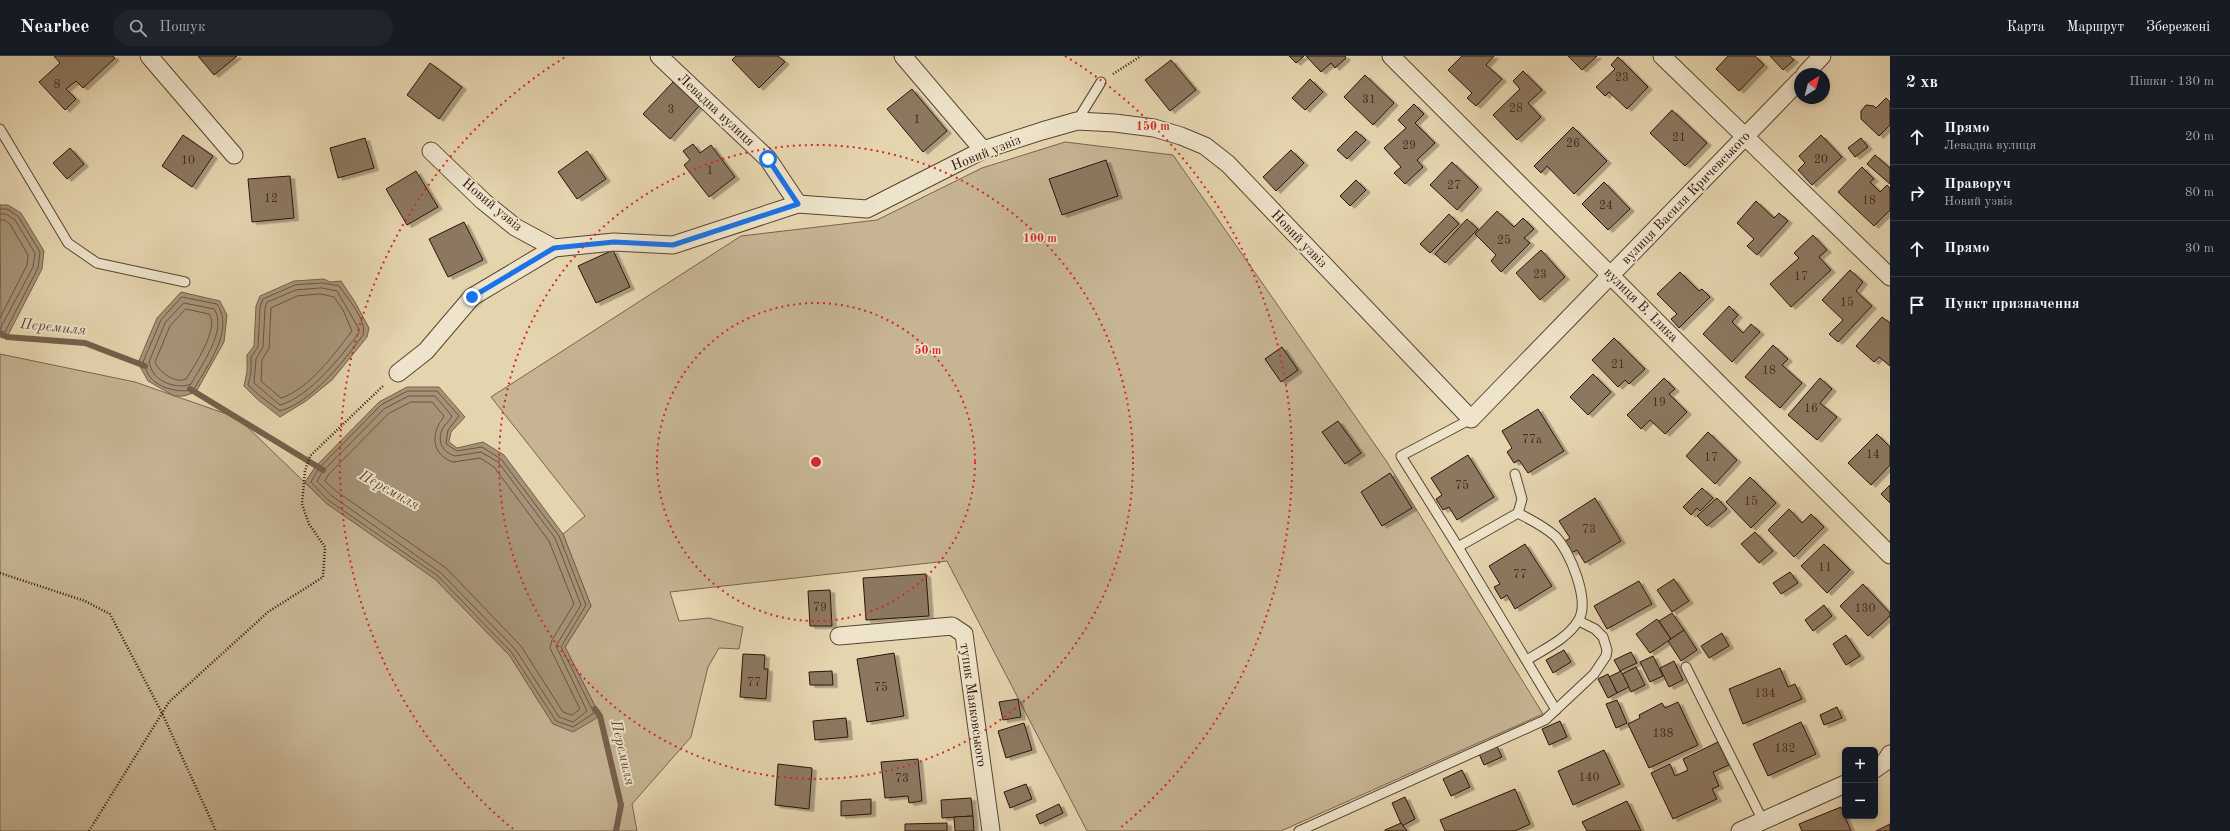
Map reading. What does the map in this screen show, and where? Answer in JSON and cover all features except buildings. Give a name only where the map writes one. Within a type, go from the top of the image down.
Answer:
[{"type":"street","points":[[149,56],[234,155]]},
{"type":"street","name":"Левадна вулиця","points":[[659,56],[768,159],[798,204]]},
{"type":"street","points":[[903,56],[983,150]]},
{"type":"street","name":"вулиця В. Ілика","points":[[1391,56],[1890,555]]},
{"type":"street","points":[[1662,56],[1890,277]]},
{"type":"street","points":[[1811,68],[1822,56]]},
{"type":"street","name":"вулиця Василя Кричевського","points":[[1471,419],[1794,86]]},
{"type":"street","name":"Новий узвіз","points":[[431,151],[483,201],[515,227],[554,248],[614,242],[673,245],[798,204],[867,209],[983,150],[1042,130],[1077,121],[1115,122],[1161,130],[1205,146],[1228,164],[1471,419]]},
{"type":"street","points":[[398,372],[426,351],[472,297],[554,248]]},
{"type":"street","name":"тупик Маяковського","points":[[839,636],[952,626],[964,634],[992,831]]},
{"type":"street","points":[[1878,767],[1885,762],[1890,754]]},
{"type":"street","points":[[1740,831],[1842,785]]},
{"type":"lane","points":[[1077,121],[1101,82]]},
{"type":"lane","points":[[0,129],[68,243],[97,263],[185,282]]},
{"type":"lane","points":[[1471,419],[1401,456],[1527,660],[1556,710]]},
{"type":"lane","points":[[1458,547],[1518,513],[1522,498],[1515,474]]},
{"type":"lane","points":[[1518,513],[1538,524],[1555,536],[1567,552],[1576,575],[1582,604],[1579,621],[1564,636],[1527,660]]},
{"type":"lane","points":[[1299,831],[1545,720],[1594,674],[1606,656],[1607,650],[1603,637],[1595,629],[1579,621]]},
{"type":"lane","points":[[1686,667],[1763,821]]},
{"type":"path","points":[[1101,82],[1141,56]]},
{"type":"path","points":[[89,831],[169,702],[268,612],[323,578],[325,547],[309,524],[302,504],[305,471],[310,456],[398,372]]},
{"type":"path","points":[[0,573],[85,601],[110,614],[162,713],[216,831]]},
{"type":"shaded area","points":[[1065,142],[1173,155],[1387,462],[1543,714],[1281,831],[1087,831],[947,561],[670,592],[679,621],[709,618],[743,627],[739,649],[719,648],[708,667],[691,737],[632,804],[637,831],[0,831],[0,354],[135,382],[238,418],[326,503],[435,579],[510,656],[553,724],[600,716],[565,647],[591,606],[563,534],[585,516],[491,397],[741,236],[877,220],[982,168]]},
{"type":"water","points":[[0,205],[8,205],[21,213],[44,251],[42,269],[7,337],[1,338]]},
{"type":"water","points":[[324,279],[330,282],[341,281],[355,302],[369,328],[367,337],[332,380],[306,401],[280,417],[257,399],[244,386],[247,372],[247,355],[254,346],[256,306],[260,296],[294,281]]},
{"type":"water","points":[[181,292],[220,301],[227,315],[224,342],[196,392],[184,396],[174,396],[148,381],[138,363],[157,318]]},
{"type":"water","points":[[407,387],[439,387],[465,417],[451,432],[449,442],[457,448],[483,442],[504,455],[563,534],[591,606],[565,647],[600,716],[573,732],[553,724],[510,656],[435,579],[326,503],[305,482],[316,466],[379,402]]},
{"type":"waterway","name":"Перемиля","points":[[0,333],[7,337],[85,343],[145,366]]},
{"type":"waterway","name":"Перемиля","points":[[190,389],[323,470]]},
{"type":"waterway","name":"Перемиля","points":[[595,709],[600,716],[621,805],[616,831]]},
{"type":"route","points":[[472,297],[554,248],[614,242],[673,245],[798,204],[768,159]]}]
